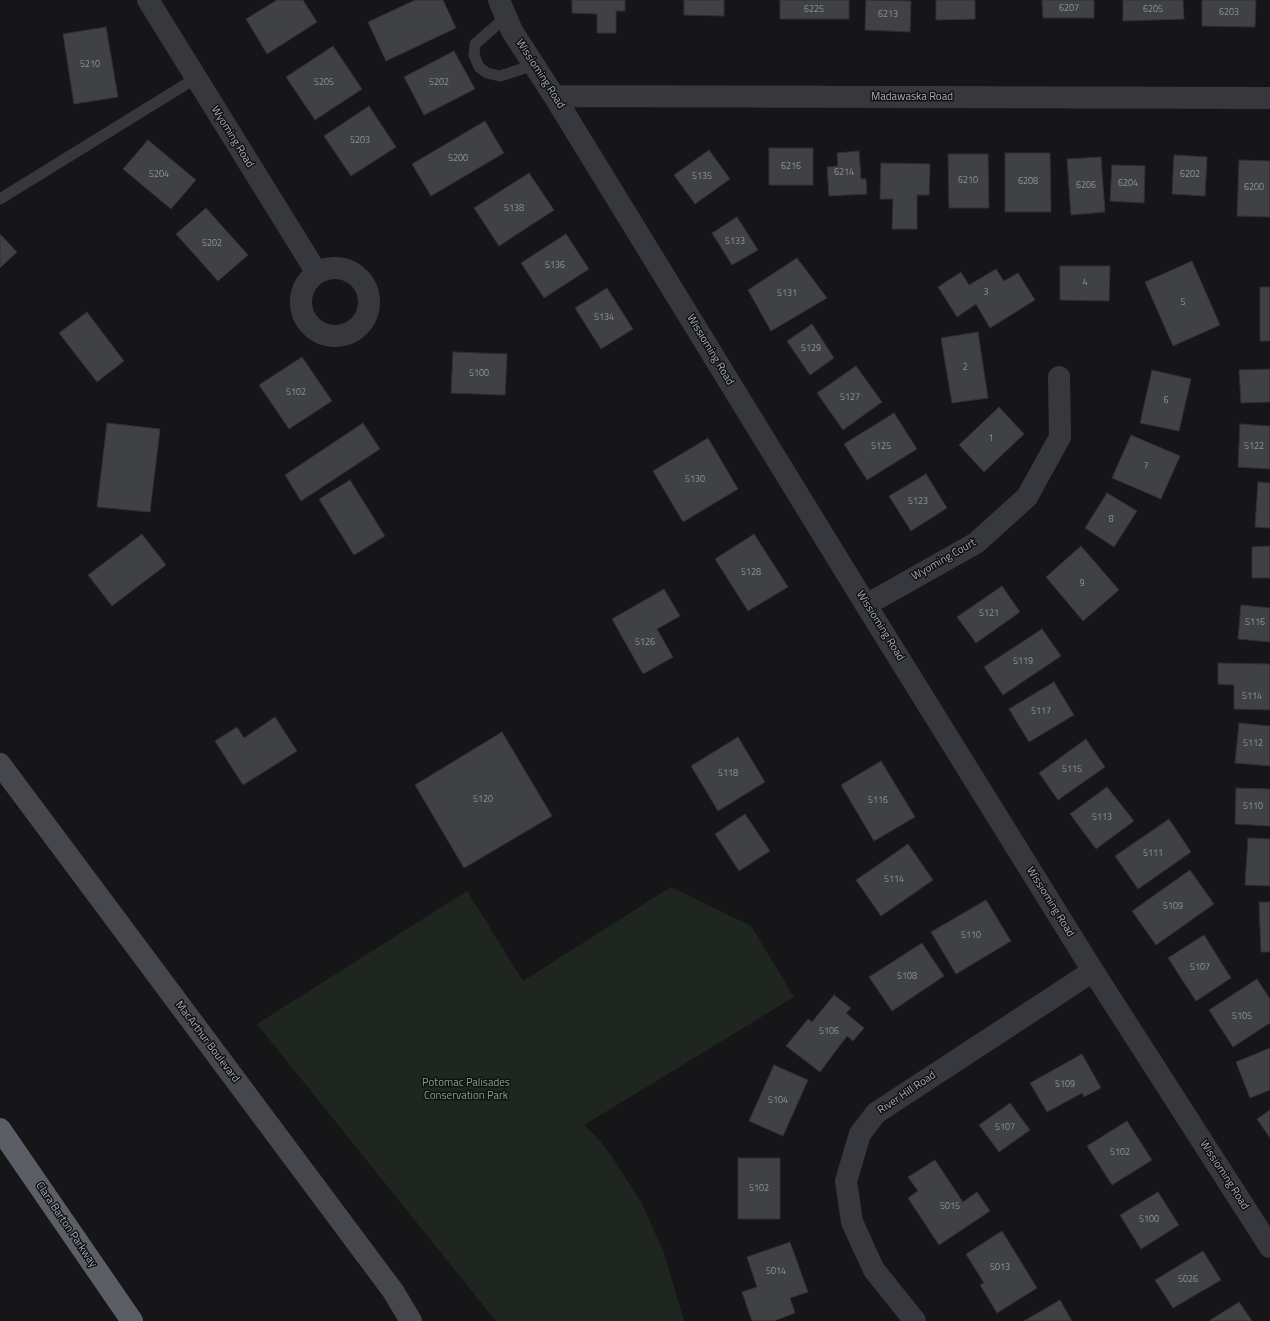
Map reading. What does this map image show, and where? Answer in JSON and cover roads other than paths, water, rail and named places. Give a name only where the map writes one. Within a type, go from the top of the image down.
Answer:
[{"type":"highway","name":"Clara Barton Parkway","points":[[0,1129],[132,1321]]},
{"type":"main road","name":"MacArthur Boulevard","points":[[0,764],[393,1291],[411,1321]]},
{"type":"street","name":"Wyoming Road","points":[[148,0],[317,273]]},
{"type":"street","name":"Wissioming Road","points":[[502,8],[512,31],[554,96],[866,605],[1093,971],[1270,1247]]},
{"type":"street","name":"Madawaska Road","points":[[554,96],[1270,98]]},
{"type":"street","name":"Wyoming Court","points":[[866,605],[976,543],[1027,498],[1060,436],[1059,377]]},
{"type":"street","name":"River Hill Road","points":[[915,1321],[874,1270],[852,1222],[846,1181],[860,1134],[876,1113],[1093,971]]},
{"type":"lane","points":[[502,8],[476,44],[474,55],[479,67],[487,73],[500,76],[534,65]]},
{"type":"lane","points":[[0,199],[196,78]]},
{"type":"park label","name":"Potomac Palisades Conservation Park","points":[[466,1089]]}]
